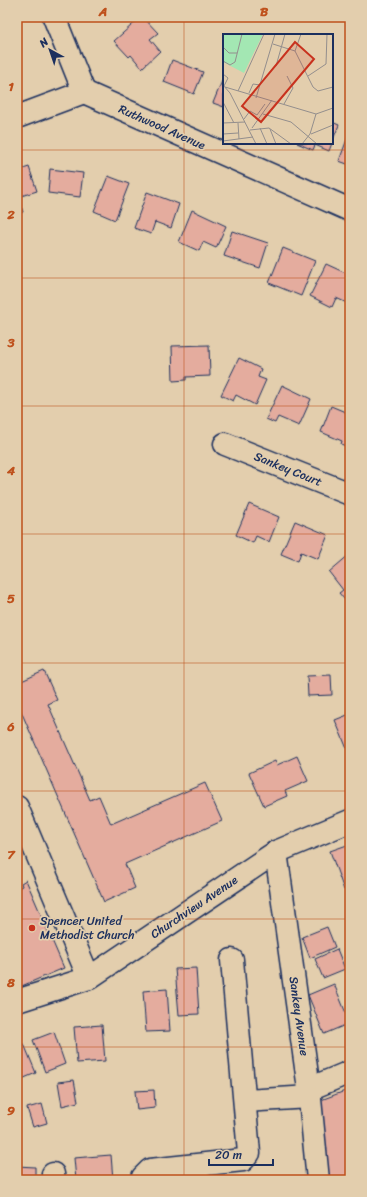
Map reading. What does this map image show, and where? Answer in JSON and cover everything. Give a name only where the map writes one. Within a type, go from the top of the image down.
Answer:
[{"type":"street","points":[[17,117],[84,92],[54,17]]},
{"type":"street","name":"Ruthwood Avenue","points":[[84,92],[350,210]]},
{"type":"street","name":"Sankey Court","points":[[225,444],[350,494]]},
{"type":"street","points":[[17,807],[89,978]]},
{"type":"street","name":"Churchview Avenue","points":[[17,1001],[89,978],[276,852],[350,821]]},
{"type":"street","name":"Sankey Avenue","points":[[276,852],[309,1093],[318,1180]]},
{"type":"street","points":[[143,1180],[143,1177],[150,1170],[242,1160],[249,1153],[232,960]]},
{"type":"street","points":[[245,1101],[309,1093],[350,1072]]},
{"type":"building","points":[[141,17],[143,17],[158,33],[150,39],[160,51],[142,68],[131,55],[129,57],[114,41]]},
{"type":"building","points":[[172,60],[203,72],[194,94],[164,82]]},
{"type":"building","points":[[222,81],[223,107],[213,103]]},
{"type":"building","points":[[333,122],[339,125],[333,140]]},
{"type":"building","points":[[350,131],[350,165],[339,161]]},
{"type":"building","points":[[299,144],[332,144],[329,151],[315,145],[313,150]]},
{"type":"building","points":[[29,167],[37,191],[18,197],[23,212],[17,214],[17,171]]},
{"type":"building","points":[[50,169],[83,173],[80,197],[48,193]]},
{"type":"building","points":[[108,176],[129,184],[115,220],[94,211]]},
{"type":"building","points":[[147,192],[179,204],[171,228],[155,222],[151,234],[134,228]]},
{"type":"building","points":[[192,210],[226,226],[216,248],[203,242],[199,251],[179,242]]},
{"type":"building","points":[[232,231],[268,243],[260,268],[224,256]]},
{"type":"building","points":[[283,248],[315,261],[301,296],[269,283]]},
{"type":"building","points":[[326,264],[350,275],[350,297],[347,303],[336,298],[332,307],[310,296]]},
{"type":"building","points":[[209,345],[210,376],[186,377],[186,380],[173,381],[172,346]]},
{"type":"building","points":[[239,358],[261,369],[258,377],[266,380],[255,405],[236,395],[233,401],[221,395]]},
{"type":"building","points":[[282,385],[311,399],[299,426],[278,417],[275,423],[266,419]]},
{"type":"building","points":[[331,406],[350,414],[350,448],[341,444],[342,441],[321,432]]},
{"type":"building","points":[[249,504],[279,517],[269,542],[256,536],[253,543],[236,535]]},
{"type":"building","points":[[295,521],[328,535],[318,559],[301,552],[298,561],[281,554]]},
{"type":"building","points":[[350,554],[350,606],[339,593],[343,590],[329,572]]},
{"type":"building","points":[[44,671],[57,700],[48,704],[90,800],[99,796],[111,824],[205,783],[222,821],[125,864],[135,888],[104,902],[17,702],[17,683]]},
{"type":"building","points":[[331,675],[332,695],[308,696],[307,676]]},
{"type":"building","points":[[350,714],[350,756],[335,720]]},
{"type":"building","points":[[297,756],[308,781],[285,791],[287,796],[264,806],[249,773],[275,761],[277,765]]},
{"type":"building","points":[[350,844],[350,888],[344,890],[330,851]]},
{"type":"building","name":"Spencer United Methodist Church","points":[[26,880],[64,968],[17,988],[17,885],[18,888],[22,886],[21,883]]},
{"type":"building","points":[[327,927],[335,947],[310,958],[302,937]]},
{"type":"building","points":[[337,949],[345,969],[323,978],[315,959]]},
{"type":"building","points":[[196,968],[199,1014],[179,1015],[175,969]]},
{"type":"building","points":[[350,979],[350,989],[347,980]]},
{"type":"building","points":[[334,984],[350,1023],[324,1034],[308,995]]},
{"type":"building","points":[[167,989],[170,1031],[146,1032],[143,991]]},
{"type":"building","points":[[102,1025],[105,1061],[77,1063],[74,1027]]},
{"type":"building","points":[[54,1032],[65,1064],[45,1072],[33,1040]]},
{"type":"building","points":[[24,1044],[36,1073],[17,1081],[17,1047]]},
{"type":"building","points":[[74,1080],[78,1102],[62,1106],[58,1082]]},
{"type":"building","points":[[154,1090],[155,1108],[137,1110],[135,1091]]},
{"type":"building","points":[[345,1091],[350,1105],[350,1180],[325,1180],[321,1100]]},
{"type":"building","points":[[42,1104],[47,1123],[33,1127],[27,1108]]},
{"type":"building","points":[[111,1155],[113,1180],[76,1180],[74,1158]]},
{"type":"building","points":[[17,1166],[35,1167],[35,1180],[17,1180]]},
{"type":"place","name":"Spencer United Methodist Church","points":[[32,928]]}]
